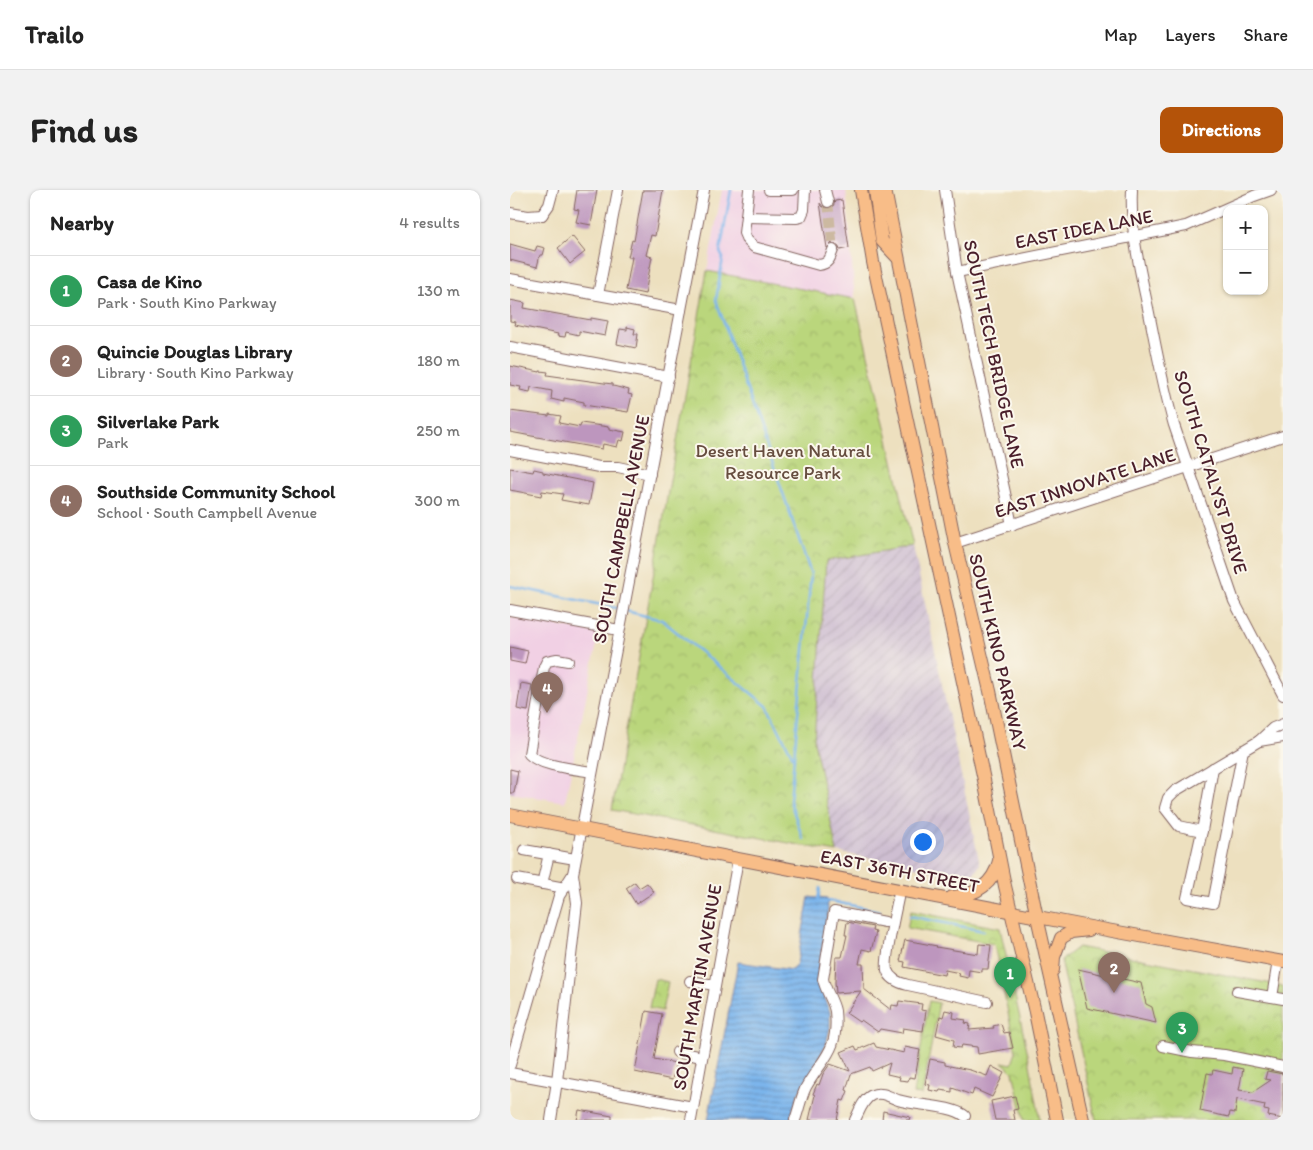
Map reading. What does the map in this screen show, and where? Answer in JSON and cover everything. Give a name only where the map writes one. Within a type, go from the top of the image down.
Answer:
[{"type":"main road","name":"SOUTH KINO PARKWAY","points":[[862,190],[873,262],[984,780],[1010,911],[1035,1012],[1057,1120]]},
{"type":"main road","points":[[875,190],[882,241],[897,257]]},
{"type":"main road","name":"SOUTH KINO PARKWAY","points":[[884,190],[955,543],[990,692],[1037,917],[1083,1120]]},
{"type":"main road","name":"EAST 36TH STREET","points":[[510,815],[1104,930],[1280,962]]},
{"type":"main road","points":[[943,898],[959,897],[979,890],[989,883],[993,878],[999,858]]},
{"type":"main road","points":[[1052,977],[1054,957],[1061,938],[1071,932],[1104,930]]},
{"type":"street","points":[[510,213],[544,219],[553,190]]},
{"type":"street","points":[[598,295],[618,190]]},
{"type":"street","name":"SOUTH CAMPBELL AVENUE","points":[[510,1065],[559,896],[573,874],[618,630],[704,190]]},
{"type":"street","points":[[749,190],[744,233],[747,240],[754,247],[819,266],[829,261],[833,250]]},
{"type":"street","points":[[769,190],[793,190]]},
{"type":"street","points":[[746,217],[801,217],[804,210],[805,190]]},
{"type":"street","points":[[825,190],[828,202]]},
{"type":"street","name":"SOUTH TECH BRIDGE LANE","points":[[945,190],[957,272],[1012,525]]},
{"type":"street","name":"SOUTH CATALYST DRIVE","points":[[1132,190],[1137,255],[1166,398],[1234,601],[1283,695]]},
{"type":"street","name":"EAST IDEA LANE","points":[[957,272],[1186,226],[1271,190]]},
{"type":"street","points":[[510,279],[681,310]]},
{"type":"street","points":[[510,347],[668,377]]},
{"type":"street","name":"EAST INNOVATE LANE","points":[[955,543],[1283,436]]},
{"type":"street","points":[[510,450],[599,467],[618,467],[650,474]]},
{"type":"street","points":[[510,610],[618,630]]},
{"type":"street","points":[[568,661],[557,659],[547,661],[544,667],[530,754],[534,759],[546,763],[592,772]]},
{"type":"street","points":[[1202,831],[1179,826],[1165,808],[1168,798],[1175,791],[1259,741],[1273,728],[1283,724]]},
{"type":"street","points":[[1259,741],[1283,737]]},
{"type":"street","points":[[1213,768],[1202,831],[1187,898],[1213,903],[1243,750]]},
{"type":"street","points":[[524,850],[576,859]]},
{"type":"street","points":[[542,884],[549,854]]},
{"type":"street","name":"SOUTH MARTIN AVENUE","points":[[691,1120],[738,859]]},
{"type":"street","name":"SOUTH CAMPBELL AVENUE","points":[[551,1120],[577,903],[573,874]]},
{"type":"street","points":[[517,879],[565,888]]},
{"type":"street","points":[[900,889],[886,962],[889,980],[987,1002]]},
{"type":"street","points":[[795,1120],[805,1089],[833,1046],[836,1030],[834,1008],[823,979],[834,912],[885,922]]},
{"type":"street","points":[[1237,991],[1278,998],[1280,962]]},
{"type":"street","points":[[690,981],[715,985]]},
{"type":"street","points":[[1163,1046],[1192,1052],[1224,1055],[1283,1067]]},
{"type":"street","points":[[678,1052],[702,1057]]},
{"type":"street","points":[[510,1073],[557,1080],[693,1107]]},
{"type":"street","points":[[854,1120],[867,1098],[876,1092],[905,1102],[956,1111],[967,1117]]},
{"type":"shaded area","points":[[722,190],[846,190],[855,299],[707,271]]},
{"type":"shaded area","points":[[913,546],[980,865],[970,878],[837,852],[814,741],[826,561]]},
{"type":"shaded area","points":[[510,617],[599,633],[565,802],[510,793]]},
{"type":"green space","name":"Desert Haven Natural Resource Park","points":[[707,271],[855,299],[913,546],[826,561],[814,741],[837,852],[612,810]]},
{"type":"green space","points":[[911,911],[1000,928],[1029,1059],[1040,1120],[1024,1120],[1013,1072],[1002,1062],[1012,1064],[1016,1052],[994,944],[907,928]]},
{"type":"green space","points":[[1078,947],[1283,986],[1283,1120],[1096,1120],[1061,960]]},
{"type":"green space","points":[[655,979],[668,982],[662,1011],[649,1008]]},
{"type":"green space","points":[[929,1001],[939,1003],[922,1095],[913,1094]]},
{"type":"water","points":[[809,897],[827,899],[828,909],[818,978],[830,1012],[830,1028],[826,1044],[815,1067],[798,1094],[790,1120],[708,1120],[738,962],[792,970],[797,963]]},
{"type":"building","points":[[577,190],[597,190],[591,225],[576,222],[579,210],[574,209]]},
{"type":"building","points":[[643,190],[663,190],[655,236],[651,235],[646,255],[652,257],[645,294],[626,290],[632,257],[628,257],[632,240],[634,241]]},
{"type":"building","points":[[842,200],[849,248],[840,250],[838,245],[832,243],[827,248],[820,203],[823,207],[829,209],[833,207],[835,201]]},
{"type":"building","points":[[572,236],[585,252],[570,264],[558,248]]},
{"type":"building","points":[[510,244],[535,251],[537,246],[545,248],[543,255],[540,255],[537,267],[510,260]]},
{"type":"building","points":[[510,300],[525,303],[524,308],[591,320],[591,318],[608,321],[605,336],[579,331],[579,335],[566,332],[565,337],[515,325],[516,322],[510,321]]},
{"type":"building","points":[[627,327],[635,329],[634,334],[638,334],[636,348],[617,344],[620,329],[627,330]]},
{"type":"building","points":[[510,366],[548,372],[547,375],[613,384],[613,386],[629,390],[628,394],[632,395],[628,412],[584,405],[584,402],[564,398],[564,402],[551,399],[552,391],[531,387],[530,392],[520,390],[521,387],[510,385]]},
{"type":"building","points":[[510,411],[561,416],[559,423],[580,427],[581,423],[609,427],[609,429],[625,432],[623,441],[619,440],[617,447],[603,444],[602,449],[510,432]]},
{"type":"building","points":[[510,468],[533,472],[534,469],[543,471],[543,473],[593,483],[589,505],[561,500],[563,494],[542,491],[541,496],[510,490]]},
{"type":"building","points":[[510,647],[528,651],[525,664],[510,661]]},
{"type":"building","points":[[521,683],[532,685],[528,711],[517,709]]},
{"type":"building","points":[[510,769],[518,771],[514,793],[510,793]]},
{"type":"building","points":[[635,882],[639,888],[647,883],[654,892],[636,904],[626,888]]},
{"type":"building","points":[[847,922],[873,927],[872,931],[876,932],[871,951],[862,949],[859,964],[863,964],[864,989],[891,1010],[892,1005],[898,1006],[899,1001],[922,1004],[921,1010],[926,1011],[923,1031],[903,1028],[902,1033],[880,1029],[878,1032],[861,1020],[859,1022],[846,1013],[861,991],[836,993],[836,957],[842,957],[847,935],[845,935]]},
{"type":"building","points":[[905,940],[978,954],[979,944],[991,945],[988,969],[982,969],[982,972],[969,970],[968,978],[959,976],[960,973],[945,970],[944,975],[904,967],[905,962],[900,961]]},
{"type":"building","points":[[1078,969],[1141,983],[1146,1004],[1152,1007],[1156,1023],[1087,1008]]},
{"type":"building","points":[[945,1010],[954,1012],[953,1018],[966,1020],[965,1023],[970,1024],[969,1030],[994,1028],[993,1026],[1001,1024],[1004,1033],[1009,1032],[1013,1048],[978,1054],[977,1047],[962,1045],[961,1048],[953,1047],[954,1040],[936,1035],[940,1016],[943,1017]]},
{"type":"building","points":[[646,1011],[662,1014],[654,1059],[676,1063],[672,1080],[635,1072]]},
{"type":"building","points":[[874,1043],[876,1047],[904,1053],[905,1047],[920,1050],[915,1078],[909,1077],[908,1081],[899,1080],[900,1077],[887,1074],[890,1063],[872,1071],[870,1067],[851,1074],[846,1090],[848,1091],[844,1101],[841,1100],[837,1120],[809,1120],[815,1095],[813,1094],[830,1064],[850,1071],[841,1052],[855,1046],[857,1050]]},
{"type":"building","points":[[930,1059],[987,1076],[991,1066],[1004,1073],[992,1097],[974,1089],[972,1095],[952,1088],[952,1092],[940,1090],[939,1092],[929,1090],[930,1085],[925,1084]]},
{"type":"building","points":[[1233,1067],[1243,1069],[1239,1090],[1253,1092],[1271,1080],[1265,1079],[1267,1071],[1283,1074],[1283,1119],[1268,1116],[1269,1111],[1264,1110],[1265,1105],[1237,1099],[1235,1113],[1230,1112],[1229,1117],[1200,1111],[1207,1073],[1212,1074],[1213,1070],[1232,1074]]},
{"type":"building","points":[[1015,1096],[1018,1109],[1013,1110],[1015,1120],[995,1120],[991,1101]]},
{"type":"building","points":[[579,1110],[612,1116],[612,1120],[577,1120]]},
{"type":"building","points":[[883,1111],[910,1117],[909,1120],[882,1120]]},
{"type":"waterway","points":[[731,190],[720,252],[723,258],[716,300],[811,574],[790,801],[803,839]]},
{"type":"waterway","points":[[510,586],[621,609]]},
{"type":"waterway","points":[[626,611],[662,620],[767,706],[794,759]]},
{"type":"waterway","points":[[818,900],[820,888]]},
{"type":"waterway","points":[[825,902],[830,901],[880,911]]},
{"type":"waterway","points":[[910,916],[984,931]]},
{"type":"tunnel","points":[[828,202],[833,250]]},
{"type":"place","name":"Southside Community School","points":[[547,713]]},
{"type":"place","name":"Quincie Douglas Library","points":[[1114,993]]},
{"type":"place","name":"Casa de Kino","points":[[1010,998]]},
{"type":"place","name":"Silverlake Park","points":[[1182,1053]]}]
